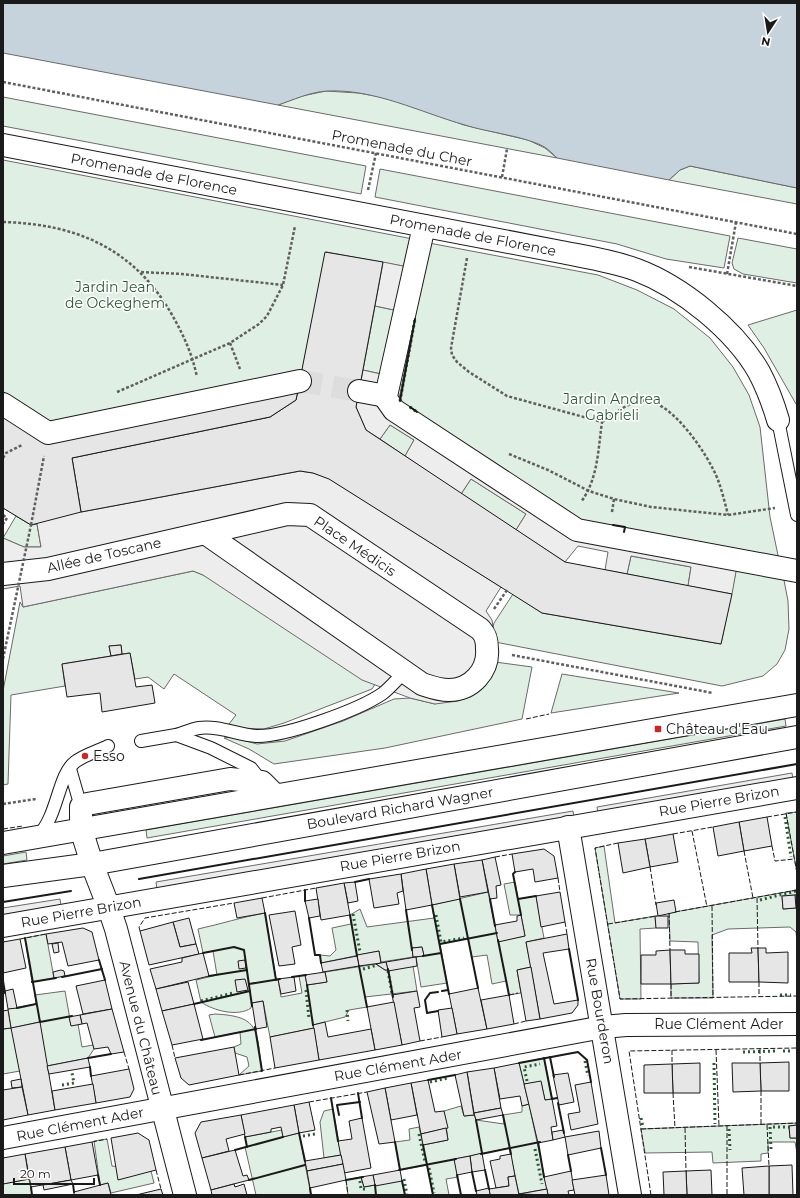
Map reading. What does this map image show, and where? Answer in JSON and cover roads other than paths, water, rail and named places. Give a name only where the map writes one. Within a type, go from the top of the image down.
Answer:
[{"type":"street","name":"Promenade de Florence","points":[[3,145],[561,252],[636,270],[661,281],[688,298],[719,324],[741,347],[758,371],[770,395],[778,420]]},
{"type":"street","points":[[424,226],[386,396],[394,410],[577,530],[797,572]]},
{"type":"street","points":[[3,404],[48,433],[300,381]]},
{"type":"street","points":[[359,391],[386,396]]},
{"type":"street","name":"Place Médicis","points":[[287,514],[310,515],[485,634],[488,655],[485,665],[480,675],[462,687],[450,690],[436,689],[422,684],[404,673],[205,533],[287,514]]},
{"type":"street","name":"Allée de Toscane","points":[[3,574],[48,569],[205,533]]},
{"type":"street","points":[[3,843],[81,829],[268,788],[797,705]]},
{"type":"street","name":"Boulevard Richard Wagner","points":[[3,876],[92,864],[797,737]]},
{"type":"street","points":[[81,807],[87,804],[230,779],[268,788]]},
{"type":"street","name":"Rue Pierre Brizon","points":[[3,926],[797,788]]},
{"type":"street","name":"Avenue du Château","points":[[81,807],[81,829],[92,864],[109,908],[185,1195]]},
{"type":"street","name":"Rue Bourderon","points":[[568,827],[603,1027],[630,1195]]},
{"type":"street","name":"Rue Clément Ader","points":[[3,1138],[603,1027],[626,1025],[797,1024]]},
{"type":"lane","name":"Promenade de Florence","points":[[778,420],[796,510]]},
{"type":"lane","points":[[141,741],[176,735],[199,728],[210,728],[242,734],[270,736],[329,719],[359,707],[384,693],[404,673]]},
{"type":"lane","points":[[176,735],[211,748],[251,768],[268,788]]},
{"type":"lane","points":[[38,836],[46,828],[50,820],[62,785],[74,762],[108,746]]},
{"type":"lane","points":[[70,769],[81,807]]},
{"type":"tunnel","points":[[300,381],[359,391]]},
{"type":"place","name":"Château d'Eau","points":[[658,729]]},
{"type":"place","name":"Esso","points":[[85,756]]},
{"type":"park label","name":"Jardin Jean de Ockeghem","points":[[115,296]]},
{"type":"park label","name":"Jardin Andrea Gabrieli","points":[[612,408]]}]
